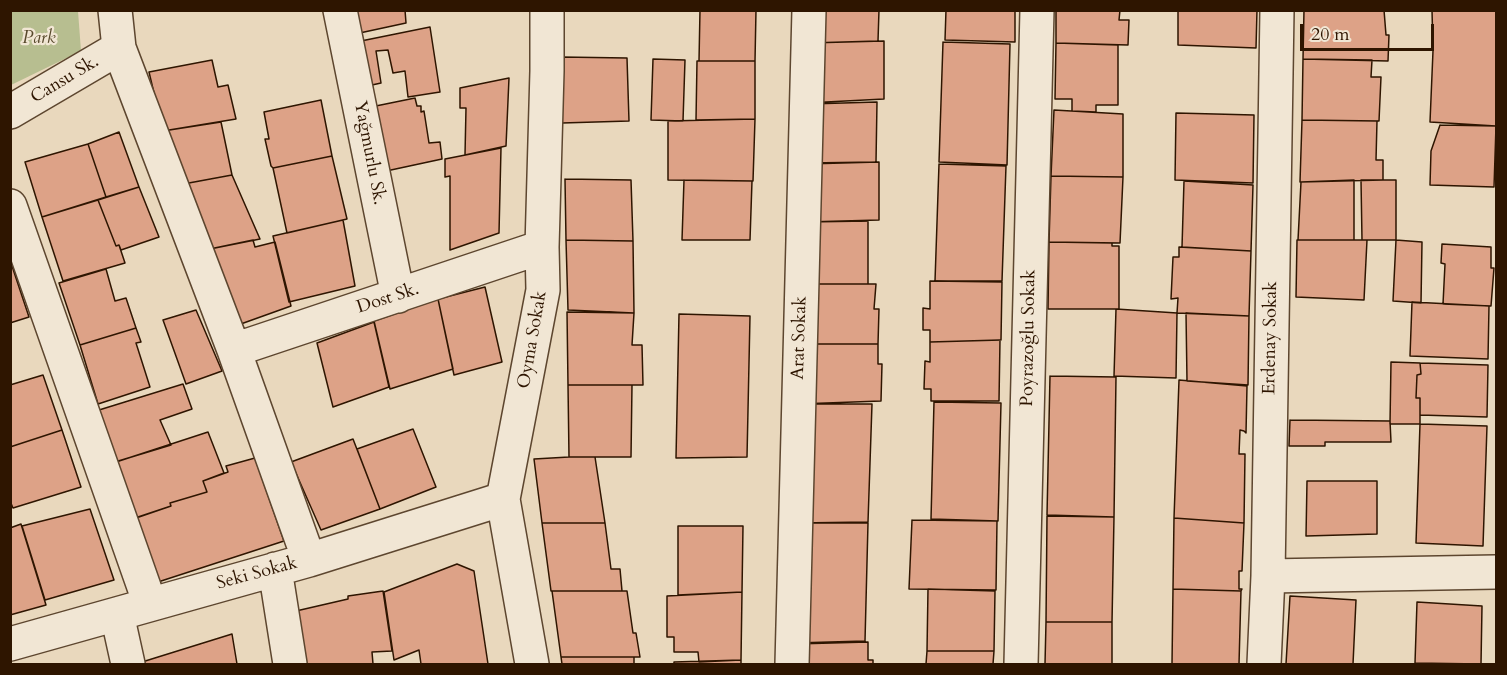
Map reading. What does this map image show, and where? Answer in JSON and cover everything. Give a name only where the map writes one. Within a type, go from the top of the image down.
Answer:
[{"type":"street","points":[[116,10],[119,48],[234,350],[309,560]]},
{"type":"street","name":"Yağmurlu Sk.","points":[[340,10],[398,296]]},
{"type":"street","name":"Oyma Sokak","points":[[532,664],[503,499],[543,290],[547,10]]},
{"type":"street","name":"Arat Sokak","points":[[792,664],[808,10]]},
{"type":"street","name":"Poyrazoğlu Sokak","points":[[1021,664],[1037,10]]},
{"type":"street","name":"Erdenay Sokak","points":[[1264,664],[1268,576],[1276,10]]},
{"type":"street","name":"Cansu Sk.","points":[[10,112],[119,48]]},
{"type":"street","points":[[10,206],[150,604]]},
{"type":"street","name":"Dost Sk.","points":[[234,350],[542,248]]},
{"type":"street","name":"Seki Sokak","points":[[10,644],[309,560],[503,499]]},
{"type":"street","points":[[275,568],[290,664]]},
{"type":"street","points":[[1268,576],[1497,572]]},
{"type":"street","points":[[117,614],[128,664]]},
{"type":"green space","name":"Park","points":[[11,10],[78,11],[81,51],[11,85]]},
{"type":"building","points":[[352,10],[405,10],[406,23],[355,34]]},
{"type":"building","points":[[700,10],[756,10],[755,61],[699,61]]},
{"type":"building","points":[[809,10],[879,10],[878,41],[809,43]]},
{"type":"building","points":[[946,10],[1015,10],[1015,42],[945,40]]},
{"type":"building","points":[[1056,10],[1120,10],[1119,20],[1129,20],[1128,45],[1056,43]]},
{"type":"building","points":[[1178,10],[1257,10],[1256,48],[1178,45]]},
{"type":"building","points":[[1304,10],[1384,10],[1386,35],[1389,35],[1388,61],[1303,59]]},
{"type":"building","points":[[1432,10],[1496,10],[1496,126],[1430,122]]},
{"type":"building","points":[[430,27],[440,92],[408,97],[405,71],[393,73],[388,50],[376,51],[381,83],[363,87],[356,42]]},
{"type":"building","points":[[884,41],[884,99],[807,103],[808,43]]},
{"type":"building","points":[[943,42],[1010,44],[1007,165],[939,162]]},
{"type":"building","points":[[1056,43],[1118,45],[1118,105],[1096,105],[1096,112],[1072,111],[1072,99],[1055,99]]},
{"type":"building","points":[[561,57],[627,58],[629,121],[562,123]]},
{"type":"building","points":[[653,59],[685,60],[683,121],[651,120]]},
{"type":"building","points":[[1303,59],[1372,60],[1371,77],[1381,77],[1379,121],[1302,120]]},
{"type":"building","points":[[212,60],[218,87],[228,85],[236,119],[163,131],[149,72]]},
{"type":"building","points":[[697,61],[755,61],[755,119],[696,120]]},
{"type":"building","points":[[509,78],[506,146],[465,155],[466,108],[460,108],[460,88]]},
{"type":"building","points":[[415,98],[417,106],[421,106],[421,112],[424,111],[429,143],[440,142],[442,159],[377,173],[366,108]]},
{"type":"building","points":[[321,100],[332,156],[273,168],[265,139],[269,139],[264,112]]},
{"type":"building","points":[[877,102],[876,162],[808,163],[809,104]]},
{"type":"building","points":[[1054,110],[1123,114],[1123,177],[1051,176]]},
{"type":"building","points":[[1176,113],[1254,115],[1253,183],[1175,180]]},
{"type":"building","points":[[755,119],[753,181],[668,180],[668,121]]},
{"type":"building","points":[[1302,120],[1377,121],[1376,160],[1383,160],[1383,180],[1300,182]]},
{"type":"building","points":[[221,122],[232,175],[178,185],[163,131]]},
{"type":"building","points":[[1440,125],[1496,126],[1494,187],[1430,185],[1431,151]]},
{"type":"building","points":[[119,132],[139,187],[106,197],[88,144]]},
{"type":"building","points":[[88,144],[106,197],[42,217],[25,162]]},
{"type":"building","points":[[501,148],[499,233],[450,250],[450,176],[445,177],[445,159]]},
{"type":"building","points":[[332,156],[347,219],[287,233],[273,168]]},
{"type":"building","points":[[879,162],[879,220],[806,222],[806,164]]},
{"type":"building","points":[[939,164],[1006,166],[1002,281],[935,281]]},
{"type":"building","points":[[232,175],[260,239],[205,250],[178,185]]},
{"type":"building","points":[[1051,176],[1123,177],[1120,243],[1049,242]]},
{"type":"building","points":[[565,179],[631,180],[633,241],[566,240]]},
{"type":"building","points":[[684,180],[752,181],[750,240],[682,240]]},
{"type":"building","points":[[1354,180],[1354,240],[1298,240],[1301,182]]},
{"type":"building","points":[[1361,180],[1396,180],[1396,240],[1362,240]]},
{"type":"building","points":[[1184,181],[1253,185],[1251,251],[1182,247]]},
{"type":"building","points":[[139,187],[159,237],[121,250],[119,245],[116,246],[98,200]]},
{"type":"building","points":[[98,200],[125,263],[63,281],[42,217]]},
{"type":"building","points":[[343,220],[355,286],[289,302],[273,236]]},
{"type":"building","points":[[868,221],[868,284],[803,284],[806,222]]},
{"type":"building","points":[[253,240],[255,247],[275,242],[291,306],[238,325],[205,250]]},
{"type":"building","points":[[566,240],[633,241],[634,313],[568,310]]},
{"type":"building","points":[[1297,240],[1367,240],[1364,300],[1296,297]]},
{"type":"building","points":[[1396,240],[1422,242],[1421,303],[1393,301]]},
{"type":"building","points":[[1049,242],[1112,243],[1112,246],[1119,246],[1119,309],[1048,309]]},
{"type":"building","points":[[1442,244],[1491,247],[1491,268],[1494,268],[1491,306],[1443,304],[1445,264],[1441,263]]},
{"type":"building","points":[[1179,247],[1251,251],[1249,316],[1177,313],[1178,298],[1171,299],[1173,257],[1179,257]]},
{"type":"building","points":[[10,260],[29,317],[10,323]]},
{"type":"building","points":[[106,269],[115,301],[126,298],[136,328],[80,345],[59,283]]},
{"type":"building","points":[[930,281],[1002,282],[1001,340],[930,342],[930,330],[923,330],[923,308],[930,309]]},
{"type":"building","points":[[803,284],[876,284],[874,309],[879,309],[878,344],[801,344]]},
{"type":"building","points":[[485,287],[502,362],[454,375],[438,299]]},
{"type":"building","points":[[438,299],[453,369],[390,389],[374,321]]},
{"type":"building","points":[[1412,302],[1489,306],[1488,359],[1410,356]]},
{"type":"building","points":[[1116,309],[1177,313],[1176,378],[1114,376]]},
{"type":"building","points":[[196,310],[222,371],[186,384],[163,320]]},
{"type":"building","points":[[567,312],[634,313],[632,345],[642,345],[643,385],[568,385]]},
{"type":"building","points":[[1186,313],[1249,316],[1248,385],[1187,381]]},
{"type":"building","points":[[679,314],[750,316],[747,457],[676,458]]},
{"type":"building","points":[[374,322],[389,387],[333,407],[317,343]]},
{"type":"building","points":[[136,328],[141,342],[136,343],[150,387],[98,404],[80,345]]},
{"type":"building","points":[[1000,340],[999,401],[931,401],[931,389],[924,389],[925,361],[930,362],[930,342]]},
{"type":"building","points":[[801,344],[878,344],[878,364],[882,364],[881,401],[799,404]]},
{"type":"building","points":[[1391,362],[1420,363],[1421,374],[1417,375],[1416,398],[1420,398],[1420,424],[1390,424]]},
{"type":"building","points":[[1420,363],[1488,365],[1487,417],[1420,415],[1420,398],[1416,398],[1417,375],[1421,374]]},
{"type":"building","points":[[43,375],[62,430],[10,447],[10,385]]},
{"type":"building","points":[[1050,376],[1116,377],[1114,517],[1047,515]]},
{"type":"building","points":[[1179,380],[1247,386],[1246,433],[1240,430],[1239,454],[1245,454],[1244,523],[1174,518]]},
{"type":"building","points":[[183,384],[192,409],[160,420],[171,445],[115,462],[99,410]]},
{"type":"building","points":[[568,385],[632,385],[631,457],[569,457]]},
{"type":"building","points":[[934,402],[1001,403],[998,521],[931,519]]},
{"type":"building","points":[[800,404],[872,404],[868,522],[797,523]]},
{"type":"building","points":[[1290,420],[1390,421],[1391,442],[1325,442],[1325,446],[1289,446]]},
{"type":"building","points":[[1420,424],[1487,426],[1483,546],[1416,543]]},
{"type":"building","points":[[413,429],[436,487],[380,509],[357,449]]},
{"type":"building","points":[[62,430],[81,487],[13,508],[10,501],[10,447]]},
{"type":"building","points":[[208,432],[224,473],[203,481],[207,492],[170,503],[171,506],[132,519],[113,463]]},
{"type":"building","points":[[353,439],[380,509],[321,530],[291,462]]},
{"type":"building","points":[[595,457],[605,523],[542,523],[534,459]]},
{"type":"building","points":[[255,458],[284,541],[158,582],[136,518],[171,506],[170,503],[207,492],[203,481],[228,472],[226,466]]},
{"type":"building","points":[[1307,481],[1377,481],[1377,534],[1306,536]]},
{"type":"building","points":[[90,509],[114,580],[45,600],[22,526]]},
{"type":"building","points":[[1047,516],[1114,517],[1112,622],[1046,622]]},
{"type":"building","points":[[1174,518],[1244,523],[1242,571],[1239,571],[1241,591],[1173,589]]},
{"type":"building","points":[[912,520],[997,521],[996,590],[909,589]]},
{"type":"building","points":[[542,523],[605,523],[611,569],[620,569],[622,591],[551,591]]},
{"type":"building","points":[[797,523],[868,523],[865,641],[795,643]]},
{"type":"building","points":[[21,524],[46,605],[10,615],[10,528]]},
{"type":"building","points":[[678,526],[743,526],[742,592],[678,595]]},
{"type":"building","points":[[457,564],[474,571],[488,664],[421,664],[419,650],[394,660],[384,592]]},
{"type":"building","points":[[928,589],[995,591],[994,651],[927,651]]},
{"type":"building","points":[[1173,589],[1241,591],[1239,664],[1172,664]]},
{"type":"building","points":[[383,591],[392,651],[372,652],[373,664],[302,664],[296,611],[348,599],[348,596]]},
{"type":"building","points":[[552,591],[627,591],[633,633],[636,633],[640,657],[561,657]]},
{"type":"building","points":[[742,592],[741,660],[699,662],[698,652],[674,652],[674,637],[667,637],[667,596]]},
{"type":"building","points":[[1290,596],[1356,600],[1353,664],[1286,664]]},
{"type":"building","points":[[1417,602],[1482,606],[1481,664],[1415,663]]},
{"type":"building","points":[[1046,622],[1112,622],[1112,664],[1045,664]]},
{"type":"building","points":[[232,634],[237,664],[142,664],[142,662]]},
{"type":"building","points":[[868,642],[868,660],[873,660],[873,664],[794,664],[795,644]]},
{"type":"building","points":[[927,651],[994,651],[993,664],[926,664]]},
{"type":"building","points":[[561,657],[634,657],[634,664],[562,664]]},
{"type":"building","points":[[741,660],[741,664],[674,664],[674,662]]}]
